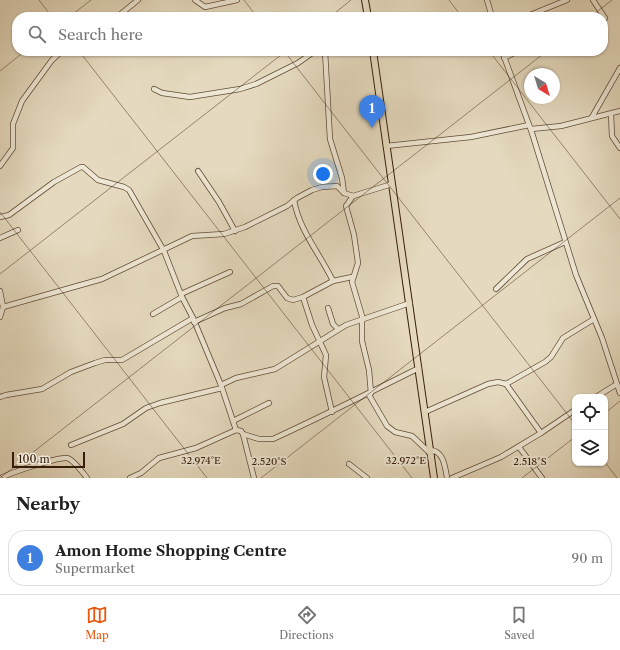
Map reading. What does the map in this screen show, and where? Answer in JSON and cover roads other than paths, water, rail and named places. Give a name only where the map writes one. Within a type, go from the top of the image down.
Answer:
[{"type":"main road","points":[[365,0],[367,12]]},
{"type":"main road","points":[[374,56],[434,478]]},
{"type":"street","points":[[124,12],[138,0]]},
{"type":"street","points":[[195,0],[205,7],[237,0]]},
{"type":"street","points":[[487,0],[491,12]]},
{"type":"street","points":[[537,12],[567,0]]},
{"type":"street","points":[[593,0],[601,12]]},
{"type":"street","points":[[0,166],[13,148],[13,124],[22,101],[56,56]]},
{"type":"street","points":[[154,89],[162,93],[190,97],[240,89],[256,84],[309,56]]},
{"type":"street","points":[[325,56],[330,139],[342,178],[344,193]]},
{"type":"street","points":[[508,56],[504,58],[530,127],[565,242],[620,393]]},
{"type":"street","points":[[592,117],[620,68]]},
{"type":"street","points":[[386,146],[472,137],[530,127],[561,126],[592,117],[611,114],[620,110]]},
{"type":"street","points":[[611,114],[612,136],[620,148]]},
{"type":"street","points":[[0,217],[9,215],[59,179],[83,167],[98,180],[124,187],[129,190],[164,251],[181,296],[194,320],[222,387],[236,430]]},
{"type":"street","points":[[198,171],[221,205],[235,230]]},
{"type":"street","points":[[3,307],[53,292],[86,285],[113,275],[192,236],[224,234],[235,230],[287,206],[294,200],[312,190],[332,185],[336,186],[344,193],[353,196],[392,184]]},
{"type":"street","points":[[353,196],[346,206],[354,235],[358,263],[358,268],[352,277],[352,282],[362,319],[362,341],[370,370],[370,394],[388,426],[395,432],[412,436],[431,452],[438,452],[441,456],[447,478]]},
{"type":"street","points":[[294,200],[307,236],[320,255],[333,281]]},
{"type":"street","points":[[0,238],[18,230]]},
{"type":"street","points":[[496,288],[503,283],[524,261],[544,250],[565,242]]},
{"type":"street","points":[[153,314],[181,296],[230,272]]},
{"type":"street","points":[[0,397],[6,394],[42,389],[72,372],[95,363],[105,360],[122,360],[194,320],[225,308],[241,304],[275,285],[290,300],[303,297],[333,281],[352,277]]},
{"type":"street","points":[[0,291],[3,307],[0,316]]},
{"type":"street","points":[[303,297],[327,357],[324,377],[332,412]]},
{"type":"street","points":[[71,445],[123,424],[140,412],[156,404],[222,387],[236,378],[274,368],[338,329],[362,319],[410,304]]},
{"type":"street","points":[[328,308],[333,324],[338,329]]},
{"type":"street","points":[[506,384],[546,362],[563,338],[594,319]]},
{"type":"street","points":[[130,478],[141,473],[159,458],[196,448],[236,430],[259,440],[273,439],[370,394],[396,378],[419,368]]},
{"type":"street","points":[[425,412],[488,384],[498,382],[506,384],[541,433]]},
{"type":"street","points":[[601,394],[617,384]]},
{"type":"street","points":[[233,421],[269,403]]},
{"type":"street","points":[[452,478],[501,457],[572,412]]},
{"type":"street","points":[[243,434],[254,478]]},
{"type":"street","points":[[519,447],[542,478]]},
{"type":"street","points":[[1,478],[52,461],[66,458],[70,459],[87,478]]},
{"type":"street","points":[[349,464],[367,478]]},
{"type":"place","name":"Amon Home Shopping Centre","points":[[372,128]]}]
